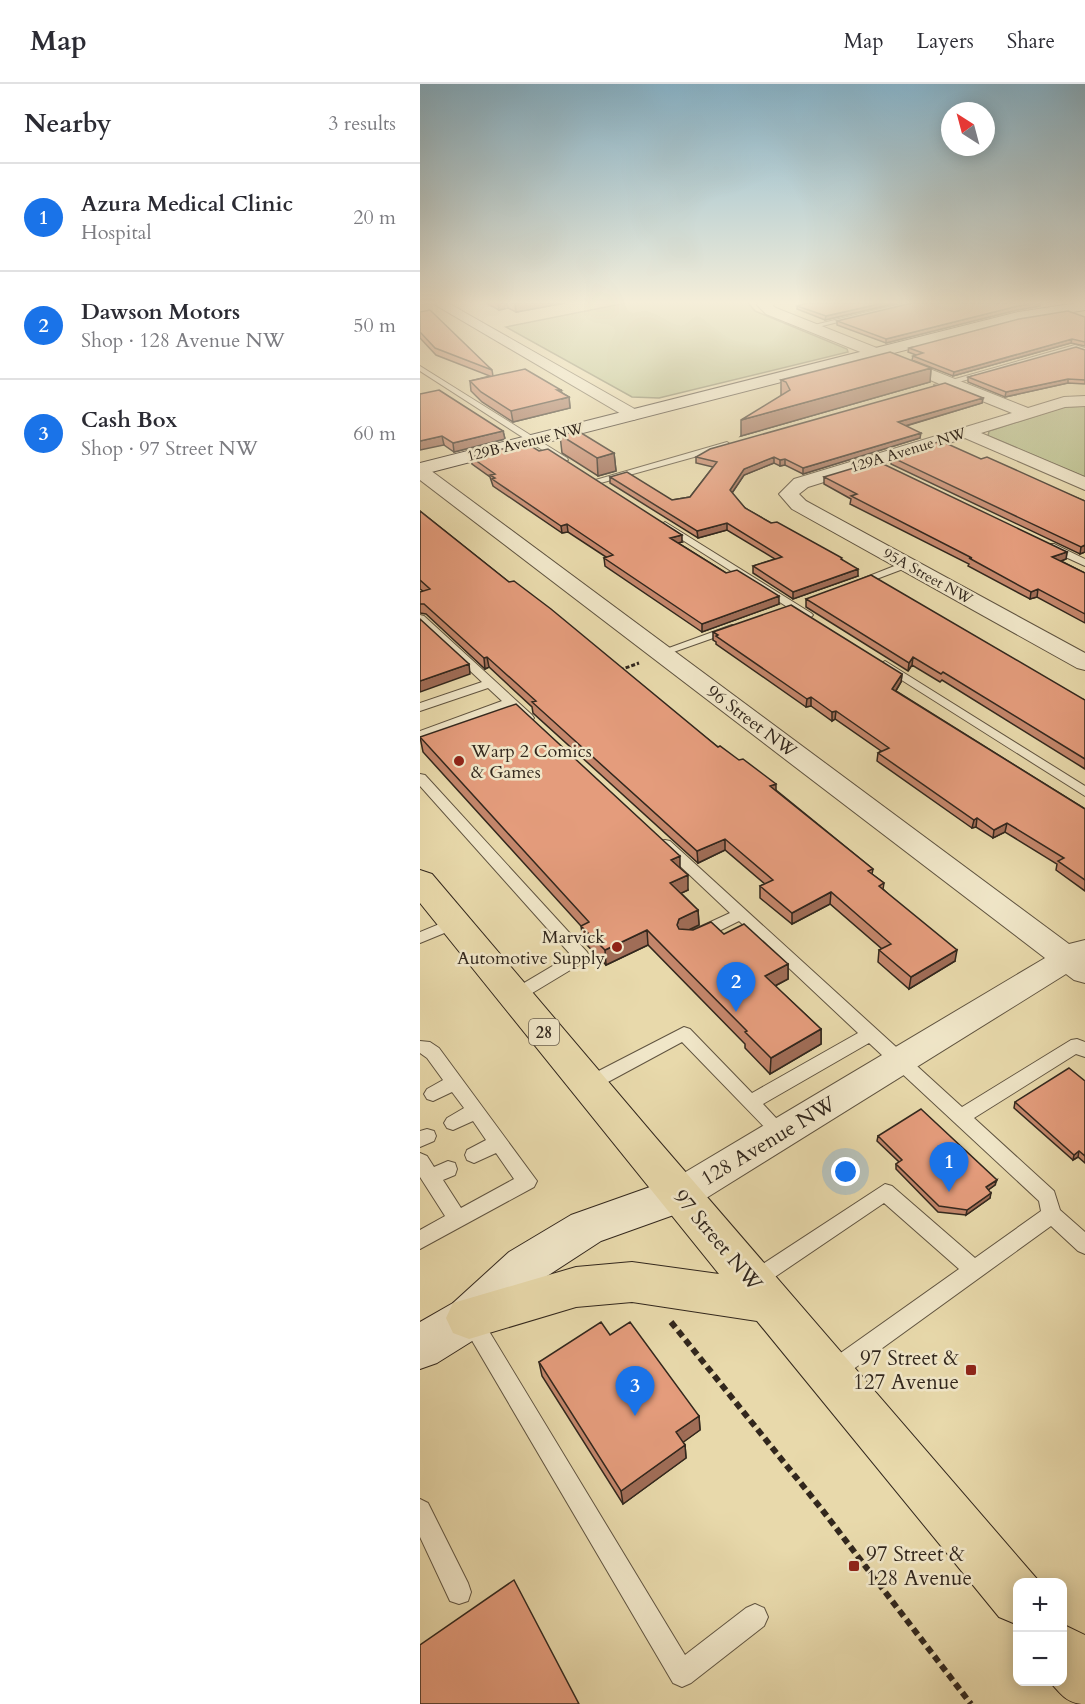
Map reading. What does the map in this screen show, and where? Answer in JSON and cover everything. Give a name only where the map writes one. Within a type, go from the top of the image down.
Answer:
[{"type":"main road","name":"97 Street NW","points":[[420,881],[513,997],[589,1084],[1013,1593]]},
{"type":"main road","points":[[469,1318],[576,1287],[632,1282],[760,1292]]},
{"type":"main road","points":[[1067,1658],[1085,1679]]},
{"type":"street","points":[[571,379],[634,415]]},
{"type":"street","name":"129B Avenue NW","points":[[420,470],[775,379]]},
{"type":"street","points":[[939,379],[1027,413]]},
{"type":"street","name":"129A Avenue NW","points":[[801,483],[877,463],[965,432],[1064,402],[1085,401]]},
{"type":"street","points":[[965,432],[1085,484]]},
{"type":"street","name":"96 Street NW","points":[[420,470],[661,653],[1079,960]]},
{"type":"street","name":"95A Street NW","points":[[801,483],[788,494],[799,505],[1085,663]]},
{"type":"street","name":"128 Avenue NW","points":[[420,1347],[469,1318],[525,1266],[586,1228],[675,1188],[781,1133],[899,1061],[1079,960]]},
{"type":"lane","points":[[436,379],[570,464]]},
{"type":"lane","points":[[925,389],[960,379]]},
{"type":"lane","points":[[443,393],[455,391]]},
{"type":"lane","points":[[598,481],[733,443]]},
{"type":"lane","points":[[656,519],[813,619]]},
{"type":"lane","points":[[1042,543],[1085,563]]},
{"type":"lane","points":[[845,587],[907,564]]},
{"type":"lane","points":[[420,618],[535,724]]},
{"type":"lane","points":[[661,653],[738,626]]},
{"type":"lane","points":[[874,658],[1085,792]]},
{"type":"lane","points":[[420,707],[490,683]]},
{"type":"lane","points":[[420,735],[511,702]]},
{"type":"lane","points":[[420,778],[581,956],[513,997]]},
{"type":"lane","points":[[654,835],[1047,1197],[1052,1214],[1085,1245]]},
{"type":"lane","points":[[688,939],[740,914]]},
{"type":"lane","points":[[420,938],[454,923]]},
{"type":"lane","points":[[589,1084],[684,1033],[781,1133]]},
{"type":"lane","points":[[750,1103],[870,1034]]},
{"type":"lane","points":[[961,1117],[1077,1045],[1085,1051]]},
{"type":"lane","points":[[420,1047],[433,1053],[527,1180],[420,1240]]},
{"type":"lane","points":[[433,1094],[456,1082]]},
{"type":"lane","points":[[453,1123],[476,1110]]},
{"type":"lane","points":[[474,1155],[499,1142]]},
{"type":"lane","points":[[433,1169],[458,1219]]},
{"type":"lane","points":[[760,1292],[885,1192],[975,1271]]},
{"type":"lane","points":[[830,1372],[1052,1214]]},
{"type":"lane","points":[[469,1318],[682,1674],[755,1617]]},
{"type":"lane","points":[[420,1511],[459,1592]]},
{"type":"path","points":[[614,672],[661,653]]},
{"type":"path","points":[[669,1320],[678,1328],[820,1507],[971,1704]]},
{"type":"green space","points":[[599,379],[739,379],[659,398],[632,397]]},
{"type":"green space","points":[[1085,406],[1085,477],[988,436],[989,431],[1064,407]]},
{"type":"building","points":[[481,379],[541,379],[569,397],[511,411],[481,392],[470,381]]},
{"type":"building","points":[[892,379],[741,420],[790,390],[786,382],[781,380]]},
{"type":"building","points":[[972,379],[1085,379],[1068,379],[1006,392]]},
{"type":"building","points":[[945,383],[983,398],[898,422],[921,433],[803,468],[785,459],[780,460],[774,457],[744,469],[730,490],[745,508],[771,523],[777,522],[858,569],[793,592],[753,566],[782,557],[727,523],[697,531],[610,477],[627,472],[672,500],[690,497],[717,462],[696,457],[710,449]]},
{"type":"building","points":[[439,390],[503,431],[453,443],[442,436],[420,441],[420,394]]},
{"type":"building","points":[[578,431],[614,453],[597,458],[560,435]]},
{"type":"building","points":[[941,441],[981,459],[987,457],[1085,501],[1085,545],[1081,547],[891,457]]},
{"type":"building","points":[[526,443],[539,451],[548,449],[682,535],[670,538],[726,573],[737,570],[779,596],[702,624],[604,558],[613,555],[567,524],[561,526],[492,479],[495,478],[490,475],[495,474],[471,457]]},
{"type":"building","points":[[877,461],[1067,552],[1052,557],[1085,573],[1085,614],[1038,589],[1031,592],[969,558],[972,558],[851,496],[857,494],[824,477]]},
{"type":"building","points":[[420,511],[509,582],[514,581],[551,609],[718,747],[720,746],[739,760],[743,759],[776,784],[770,786],[873,869],[868,871],[884,883],[879,886],[957,950],[911,977],[879,950],[891,944],[831,892],[792,913],[760,886],[773,880],[725,839],[697,851],[532,702],[536,701],[487,657],[484,658],[424,604],[420,604],[420,592],[430,589],[420,580]]},
{"type":"building","points":[[871,575],[1085,700],[1085,759],[943,672],[941,674],[913,657],[909,663],[806,599]]},
{"type":"building","points":[[791,605],[902,674],[892,689],[1085,809],[1085,880],[1058,861],[1064,858],[1007,823],[994,830],[977,818],[974,820],[878,753],[889,748],[836,711],[832,712],[811,697],[807,699],[713,632]]},
{"type":"building","points":[[420,619],[469,664],[420,681]]},
{"type":"building","points":[[516,704],[680,856],[671,860],[688,875],[670,883],[698,910],[679,919],[677,925],[679,929],[693,930],[711,922],[724,934],[744,924],[788,964],[765,976],[821,1029],[771,1058],[647,930],[605,950],[581,926],[589,922],[420,737]]},
{"type":"building","points":[[1069,1068],[1085,1081],[1085,1156],[1079,1151],[1074,1155],[1015,1102]]},
{"type":"building","points":[[921,1109],[997,1180],[986,1187],[991,1193],[967,1210],[939,1206],[896,1164],[902,1160],[878,1136]]},
{"type":"building","points":[[601,1322],[610,1335],[630,1322],[699,1416],[676,1432],[685,1445],[621,1491],[539,1362]]},
{"type":"building","points":[[514,1580],[579,1704],[420,1704],[420,1645]]},
{"type":"place","name":"Warp 2 Comics & Games","points":[[459,761]]},
{"type":"place","name":"Marvick Automotive Supply","points":[[617,947]]},
{"type":"place","name":"Dawson Motors","points":[[736,1012]]},
{"type":"place","name":"Azura Medical Clinic","points":[[949,1192]]},
{"type":"place","name":"97 Street & 127 Avenue","points":[[971,1370]]},
{"type":"place","name":"Cash Box","points":[[635,1416]]},
{"type":"place","name":"97 Street & 128 Avenue","points":[[854,1566]]}]
